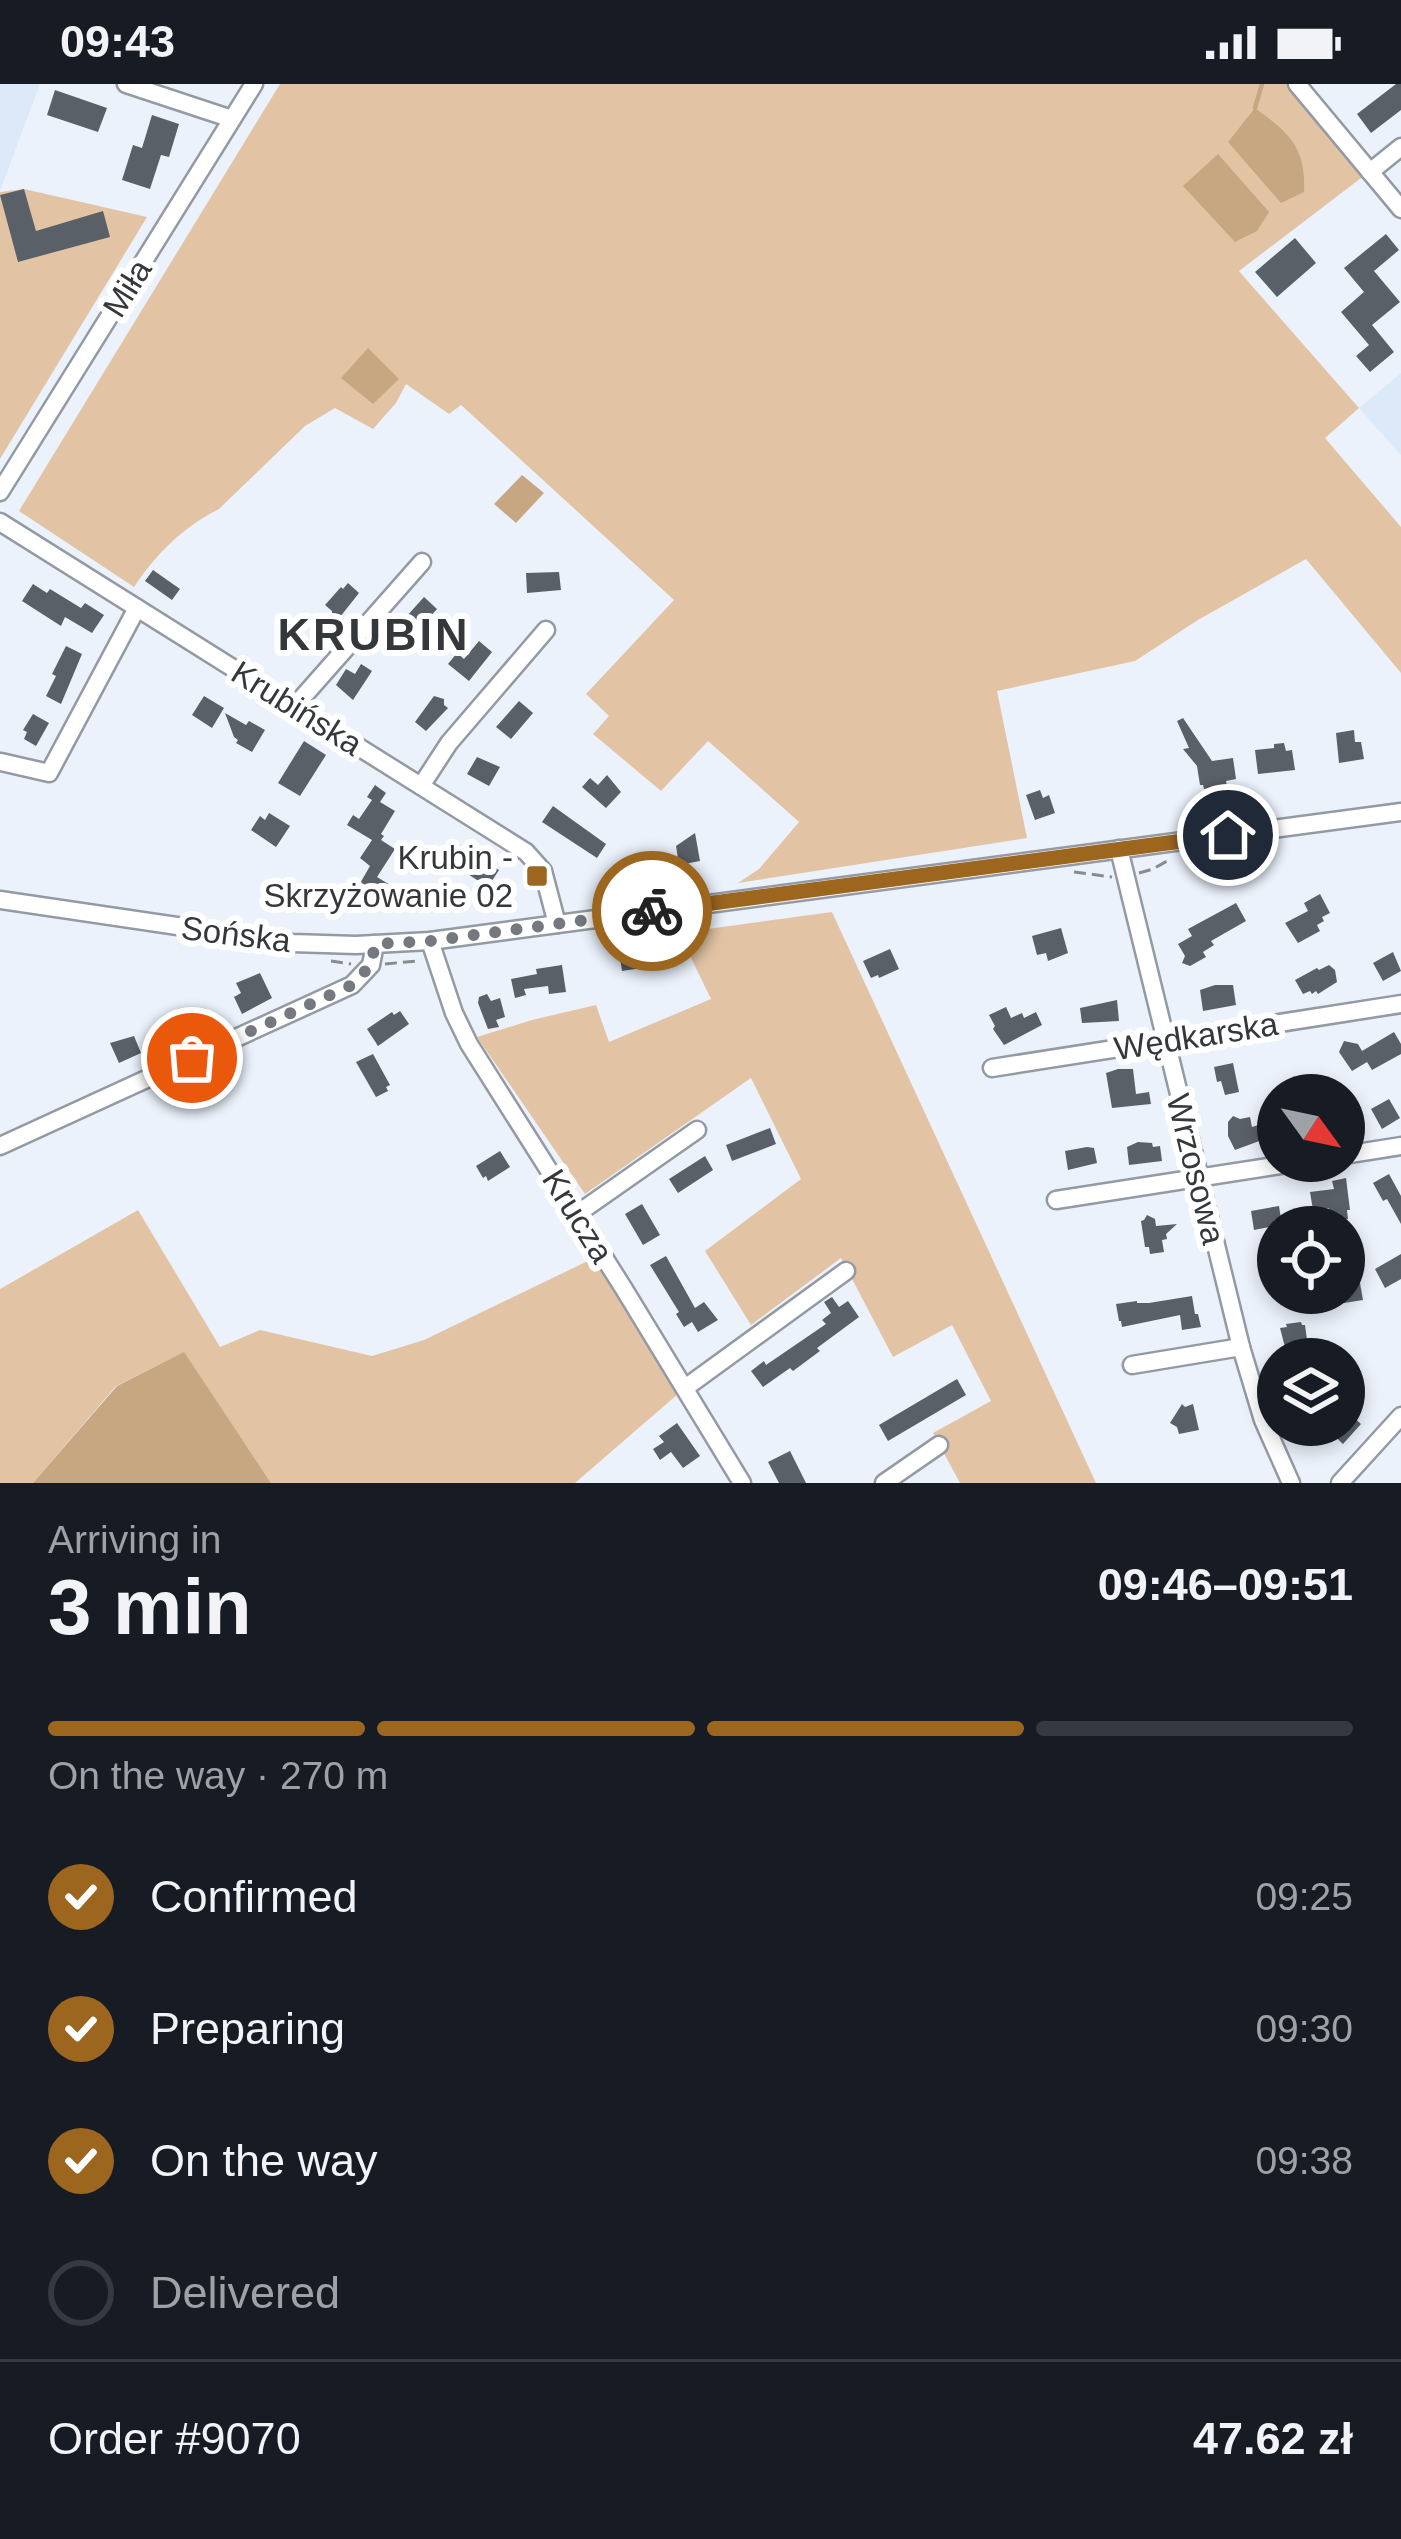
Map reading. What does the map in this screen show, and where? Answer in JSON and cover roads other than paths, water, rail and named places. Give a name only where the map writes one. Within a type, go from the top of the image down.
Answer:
[{"type":"street","points":[[126,84],[232,119]]},
{"type":"street","name":"Miła","points":[[0,492],[254,84]]},
{"type":"street","points":[[1297,84],[1401,209]]},
{"type":"street","points":[[1370,172],[1401,147]]},
{"type":"street","name":"Krubińska","points":[[0,521],[526,852],[547,880],[557,924]]},
{"type":"street","points":[[294,707],[422,562]]},
{"type":"street","points":[[1,762],[49,773],[137,608]]},
{"type":"street","points":[[422,786],[449,742],[546,630]]},
{"type":"street","name":"Sońska","points":[[0,900],[292,943],[430,941],[1401,812]]},
{"type":"street","name":"Wrzosowa","points":[[1119,849],[1241,1347],[1263,1420],[1291,1483]]},
{"type":"street","name":"Krucza","points":[[430,941],[469,1044],[742,1483]]},
{"type":"street","points":[[0,1146],[352,985],[371,965],[375,944]]},
{"type":"street","name":"Wędkarska","points":[[992,1068],[1401,1004]]},
{"type":"street","points":[[577,1214],[697,1130]]},
{"type":"street","points":[[1365,1152],[1401,1146]]},
{"type":"street","points":[[1055,1200],[1257,1169]]},
{"type":"street","points":[[686,1388],[846,1271]]},
{"type":"street","points":[[1132,1365],[1241,1347]]},
{"type":"street","points":[[1340,1483],[1401,1416]]},
{"type":"street","points":[[884,1483],[939,1445]]},
{"type":"waterway","points":[[1255,108],[1262,84]]},
{"type":"place","name":"Krubin - Skrzyżowanie 02","points":[[537,876]]},
{"type":"district","name":"KRUBIN","points":[[374,634]]}]
